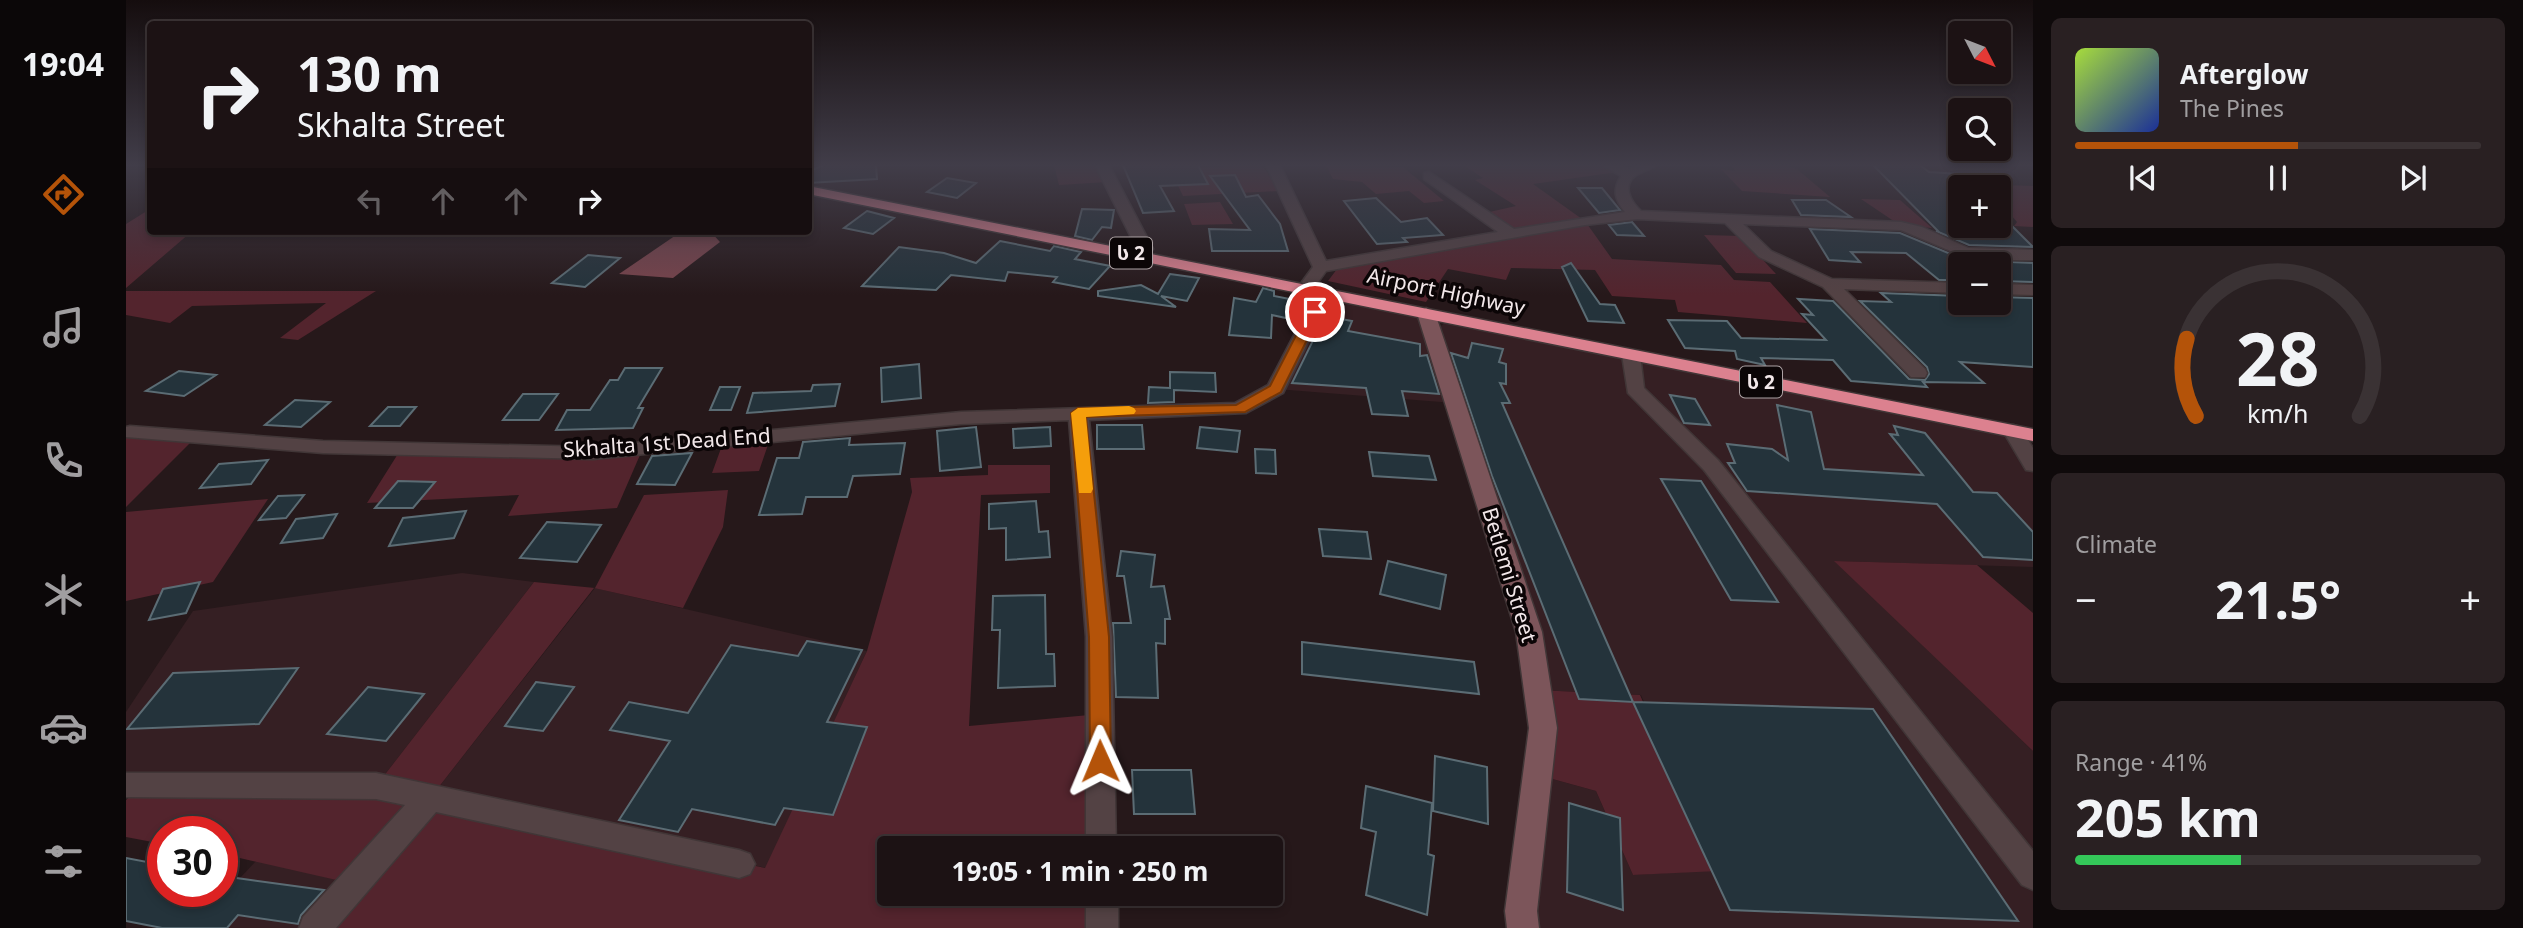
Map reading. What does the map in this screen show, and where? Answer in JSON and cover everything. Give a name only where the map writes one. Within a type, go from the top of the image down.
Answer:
[{"type":"highway","name":"Airport Highway","points":[[904,208],[1317,287],[2026,431]]},
{"type":"highway","name":"Airport Highway","points":[[938,208],[1146,249],[1426,313],[1631,355],[2026,431]]},
{"type":"street","points":[[1125,208],[1146,249]]},
{"type":"street","points":[[1293,208],[1321,267],[1585,221],[1637,215],[1727,217],[1914,228],[1946,245],[1969,253],[2033,256]]},
{"type":"street","points":[[1475,208],[1513,235]]},
{"type":"street","points":[[1629,208],[1637,215]]},
{"type":"street","points":[[1727,217],[1765,254],[1829,284],[1917,373]]},
{"type":"street","name":"Skhalta 1st Dead End","points":[[130,432],[323,447],[593,453],[961,418],[1239,409],[1276,388],[1317,287],[1321,267]]},
{"type":"street","points":[[1829,284],[1948,288]]},
{"type":"street","points":[[2011,289],[2033,290]]},
{"type":"street","name":"Betlemi Street","points":[[1426,313],[1529,632],[1533,655],[1543,728],[1521,911],[1523,928]]},
{"type":"street","points":[[1631,355],[1635,389],[1711,465],[2033,875]]},
{"type":"street","points":[[1078,413],[1099,637],[1101,836]]},
{"type":"street","points":[[2026,431],[2033,465]]},
{"type":"street","points":[[126,785],[376,786],[739,864]]},
{"type":"street","points":[[315,928],[431,797]]},
{"type":"street","points":[[1102,906],[1102,928]]},
{"type":"shaded area","points":[[1186,208],[1224,208],[1233,224],[1192,225]]},
{"type":"shaded area","points":[[1506,208],[1567,208],[1582,219],[1512,231],[1485,213]]},
{"type":"shaded area","points":[[1875,208],[1909,208],[1932,228],[1901,226]]},
{"type":"shaded area","points":[[2011,208],[2033,208],[2033,227],[2014,226],[2017,222],[2011,215]]},
{"type":"shaded area","points":[[147,211],[147,235],[188,235],[126,288],[126,224]]},
{"type":"shaded area","points":[[1585,221],[1612,259],[1721,265],[1734,280],[1770,282],[1807,323],[1678,312],[1675,300],[1612,296],[1595,270],[1511,268],[1506,280],[1448,269],[1426,302],[1328,281],[1337,269],[1390,260],[1389,256]]},
{"type":"shaded area","points":[[676,235],[714,235],[720,242],[673,278],[619,274]]},
{"type":"shaded area","points":[[1704,235],[1741,236],[1776,274],[1736,273]]},
{"type":"shaded area","points":[[126,291],[376,291],[298,340],[280,338],[326,303],[192,306],[170,323],[126,315]]},
{"type":"shaded area","points":[[1330,300],[1422,318],[1431,333],[1445,323],[2005,435],[2033,465],[2033,567],[1835,561],[2033,751],[2033,928],[1523,928],[1538,775],[1596,791],[1633,875],[1718,870],[1641,695],[1538,690],[1454,403],[1276,389]]},
{"type":"shaded area","points":[[126,431],[196,437],[126,507]]},
{"type":"shaded area","points":[[771,436],[759,471],[712,473],[724,440]]},
{"type":"shaded area","points":[[643,448],[617,508],[508,516],[519,495],[367,503],[401,449]]},
{"type":"shaded area","points":[[988,465],[1050,465],[1050,493],[981,495],[969,726],[1100,714],[1101,836],[877,836],[877,906],[1102,906],[1102,928],[315,928],[354,884],[238,858],[238,816],[147,816],[147,841],[126,837],[126,800],[143,785],[376,786],[534,582],[595,588],[644,495],[728,490],[723,527],[683,608],[594,588],[431,797],[765,868],[867,651],[912,492],[910,478],[988,475]]},
{"type":"shaded area","points":[[268,499],[213,582],[126,601],[126,512]]},
{"type":"shaded area","points":[[1834,561],[1977,565],[2033,613],[2033,751]]},
{"type":"shaded area","points":[[462,573],[534,582],[376,786],[126,785],[126,712],[193,611]]},
{"type":"shaded area","points":[[595,588],[867,651],[766,868],[431,797]]},
{"type":"shaded area","points":[[1538,690],[1640,695],[1718,871],[1633,875],[1596,791],[1538,775]]},
{"type":"shaded area","points":[[257,860],[354,884],[315,928],[193,928],[213,907],[238,907],[238,880]]},
{"type":"building","points":[[1141,208],[1172,208],[1174,211],[1143,213]]},
{"type":"building","points":[[1234,208],[1268,208],[1280,224],[1288,251],[1212,251],[1209,229],[1250,230]]},
{"type":"building","points":[[1350,208],[1387,208],[1401,222],[1427,218],[1443,235],[1403,238],[1407,242],[1377,244]]},
{"type":"building","points":[[1595,208],[1620,210],[1599,213]]},
{"type":"building","points":[[1797,208],[1838,208],[1851,217],[1801,215]]},
{"type":"building","points":[[1916,208],[1948,208],[1948,236],[1936,231]]},
{"type":"building","points":[[1082,209],[1114,210],[1111,228],[1102,227],[1092,240],[1075,236]]},
{"type":"building","points":[[867,211],[894,218],[873,234],[844,228]]},
{"type":"building","points":[[1632,222],[1644,236],[1617,235],[1609,225]]},
{"type":"building","points":[[2011,225],[2033,247],[1969,245],[1952,238],[2011,238]]},
{"type":"building","points":[[1810,229],[1900,233],[1948,253],[1948,280],[1939,280],[1906,253],[1851,252],[1860,262],[1829,260]]},
{"type":"building","points":[[1000,241],[1050,251],[1054,246],[1081,252],[1075,259],[1110,266],[1089,289],[1053,282],[1057,277],[1008,272],[1005,281],[951,275],[936,290],[862,286],[899,247],[944,253],[976,263]]},
{"type":"building","points":[[588,255],[620,258],[585,287],[552,283]]},
{"type":"building","points":[[2011,262],[2033,263],[2033,282],[2011,281]]},
{"type":"building","points":[[1571,263],[1600,304],[1615,305],[1624,323],[1588,321],[1562,267]]},
{"type":"building","points":[[1170,274],[1199,278],[1187,301],[1161,296],[1176,307],[1098,296],[1098,291],[1141,285],[1158,294]]},
{"type":"building","points":[[1263,288],[1274,291],[1274,296],[1305,302],[1295,320],[1272,315],[1271,338],[1229,335],[1234,298],[1256,302]]},
{"type":"building","points":[[1881,293],[1948,296],[1948,315],[2011,315],[2011,297],[2033,298],[2033,367],[1960,362],[1984,383],[1923,382],[1927,387],[1851,381],[1833,360],[1761,358],[1765,365],[1737,359],[1735,351],[1685,348],[1668,320],[1727,321],[1741,338],[1826,340],[1802,314],[1813,315],[1798,299],[1833,301],[1909,379],[1925,380],[1929,374],[1927,367],[1860,301],[1891,302]]},
{"type":"building","points":[[1325,316],[1352,321],[1348,331],[1420,344],[1420,356],[1427,355],[1439,394],[1402,391],[1408,416],[1372,414],[1366,388],[1292,383]]},
{"type":"building","points":[[1472,343],[1503,349],[1499,362],[1506,364],[1506,384],[1500,383],[1510,403],[1502,403],[1633,702],[1579,699],[1492,476],[1451,353],[1468,358]]},
{"type":"building","points":[[919,364],[921,398],[882,402],[881,368]]},
{"type":"building","points":[[625,368],[662,368],[638,408],[643,408],[633,428],[556,430],[567,410],[590,410],[610,380],[618,380]]},
{"type":"building","points":[[179,371],[216,375],[184,396],[146,391]]},
{"type":"building","points":[[1170,372],[1215,373],[1216,392],[1174,390],[1174,402],[1148,403],[1149,387],[1170,388]]},
{"type":"building","points":[[840,384],[835,406],[747,413],[753,393],[811,391],[813,385]]},
{"type":"building","points":[[720,387],[740,387],[731,410],[710,410]]},
{"type":"building","points":[[523,394],[558,394],[539,420],[503,420]]},
{"type":"building","points":[[1670,395],[1695,399],[1710,425],[1684,423]]},
{"type":"building","points":[[295,400],[330,402],[301,427],[265,425]]},
{"type":"building","points":[[1777,405],[1811,412],[1824,469],[1923,475],[1890,434],[1898,435],[1894,426],[1925,433],[1973,492],[1997,493],[2033,532],[2033,560],[1983,557],[1937,504],[1747,491],[1728,463],[1735,463],[1727,444],[1772,449],[1788,460]]},
{"type":"building","points":[[388,407],[416,407],[400,426],[370,426]]},
{"type":"building","points":[[1097,425],[1142,425],[1144,449],[1097,449]]},
{"type":"building","points":[[976,427],[981,467],[940,471],[937,431]]},
{"type":"building","points":[[1050,427],[1051,446],[1014,448],[1013,429]]},
{"type":"building","points":[[1200,427],[1240,431],[1237,452],[1197,448]]},
{"type":"building","points":[[850,438],[849,445],[905,443],[900,474],[853,476],[847,497],[806,497],[802,514],[759,515],[777,458],[799,458],[803,442]]},
{"type":"building","points":[[1255,449],[1275,450],[1276,474],[1256,473]]},
{"type":"building","points":[[1369,452],[1429,456],[1436,480],[1373,476]]},
{"type":"building","points":[[692,453],[675,485],[637,484],[652,456]]},
{"type":"building","points":[[268,460],[251,484],[200,488],[219,464]]},
{"type":"building","points":[[1661,479],[1701,481],[1778,602],[1731,600]]},
{"type":"building","points":[[398,481],[435,482],[413,508],[375,508]]},
{"type":"building","points":[[304,495],[286,518],[259,520],[278,496]]},
{"type":"building","points":[[1036,501],[1039,532],[1048,531],[1050,557],[1006,560],[1006,528],[989,529],[989,504]]},
{"type":"building","points":[[466,511],[454,538],[389,546],[403,518]]},
{"type":"building","points":[[337,514],[323,538],[281,543],[296,519]]},
{"type":"building","points":[[547,522],[601,525],[577,562],[520,558]]},
{"type":"building","points":[[1319,529],[1367,532],[1371,559],[1323,556]]},
{"type":"building","points":[[1121,551],[1155,555],[1151,587],[1164,586],[1170,619],[1165,619],[1165,644],[1156,643],[1158,698],[1116,697],[1113,623],[1131,623],[1124,576],[1117,576]]},
{"type":"building","points":[[1388,561],[1446,575],[1440,609],[1380,594]]},
{"type":"building","points":[[200,582],[186,613],[149,620],[163,589]]},
{"type":"building","points":[[1045,595],[1046,654],[1054,654],[1055,686],[998,688],[1000,630],[992,630],[993,596]]},
{"type":"building","points":[[807,641],[862,650],[827,722],[867,727],[833,815],[784,808],[775,825],[692,809],[678,832],[619,820],[670,741],[610,730],[629,702],[688,713],[731,645],[798,656]]},
{"type":"building","points":[[1302,642],[1474,662],[1479,694],[1302,674]]},
{"type":"building","points":[[298,668],[259,724],[127,729],[173,673]]},
{"type":"building","points":[[536,682],[574,687],[543,731],[505,726]]},
{"type":"building","points":[[368,687],[424,694],[386,741],[327,734]]},
{"type":"building","points":[[1633,702],[1873,709],[2018,921],[1730,910]]},
{"type":"building","points":[[1435,756],[1487,767],[1488,824],[1433,811]]},
{"type":"building","points":[[1132,770],[1191,770],[1195,814],[1134,814]]},
{"type":"building","points":[[1366,786],[1432,803],[1428,854],[1434,856],[1427,915],[1366,895],[1376,832],[1361,828]]},
{"type":"building","points":[[1569,803],[1620,818],[1623,910],[1567,892]]},
{"type":"building","points":[[126,858],[147,862],[147,907],[238,907],[238,878],[324,890],[301,915],[298,924],[238,915],[227,928],[162,928],[126,921]]},
{"type":"slow traffic","points":[[1085,489],[1078,413],[1129,411]]},
{"type":"route","points":[[1100,761],[1099,637],[1078,413],[1239,409],[1276,388],[1315,312]]}]
